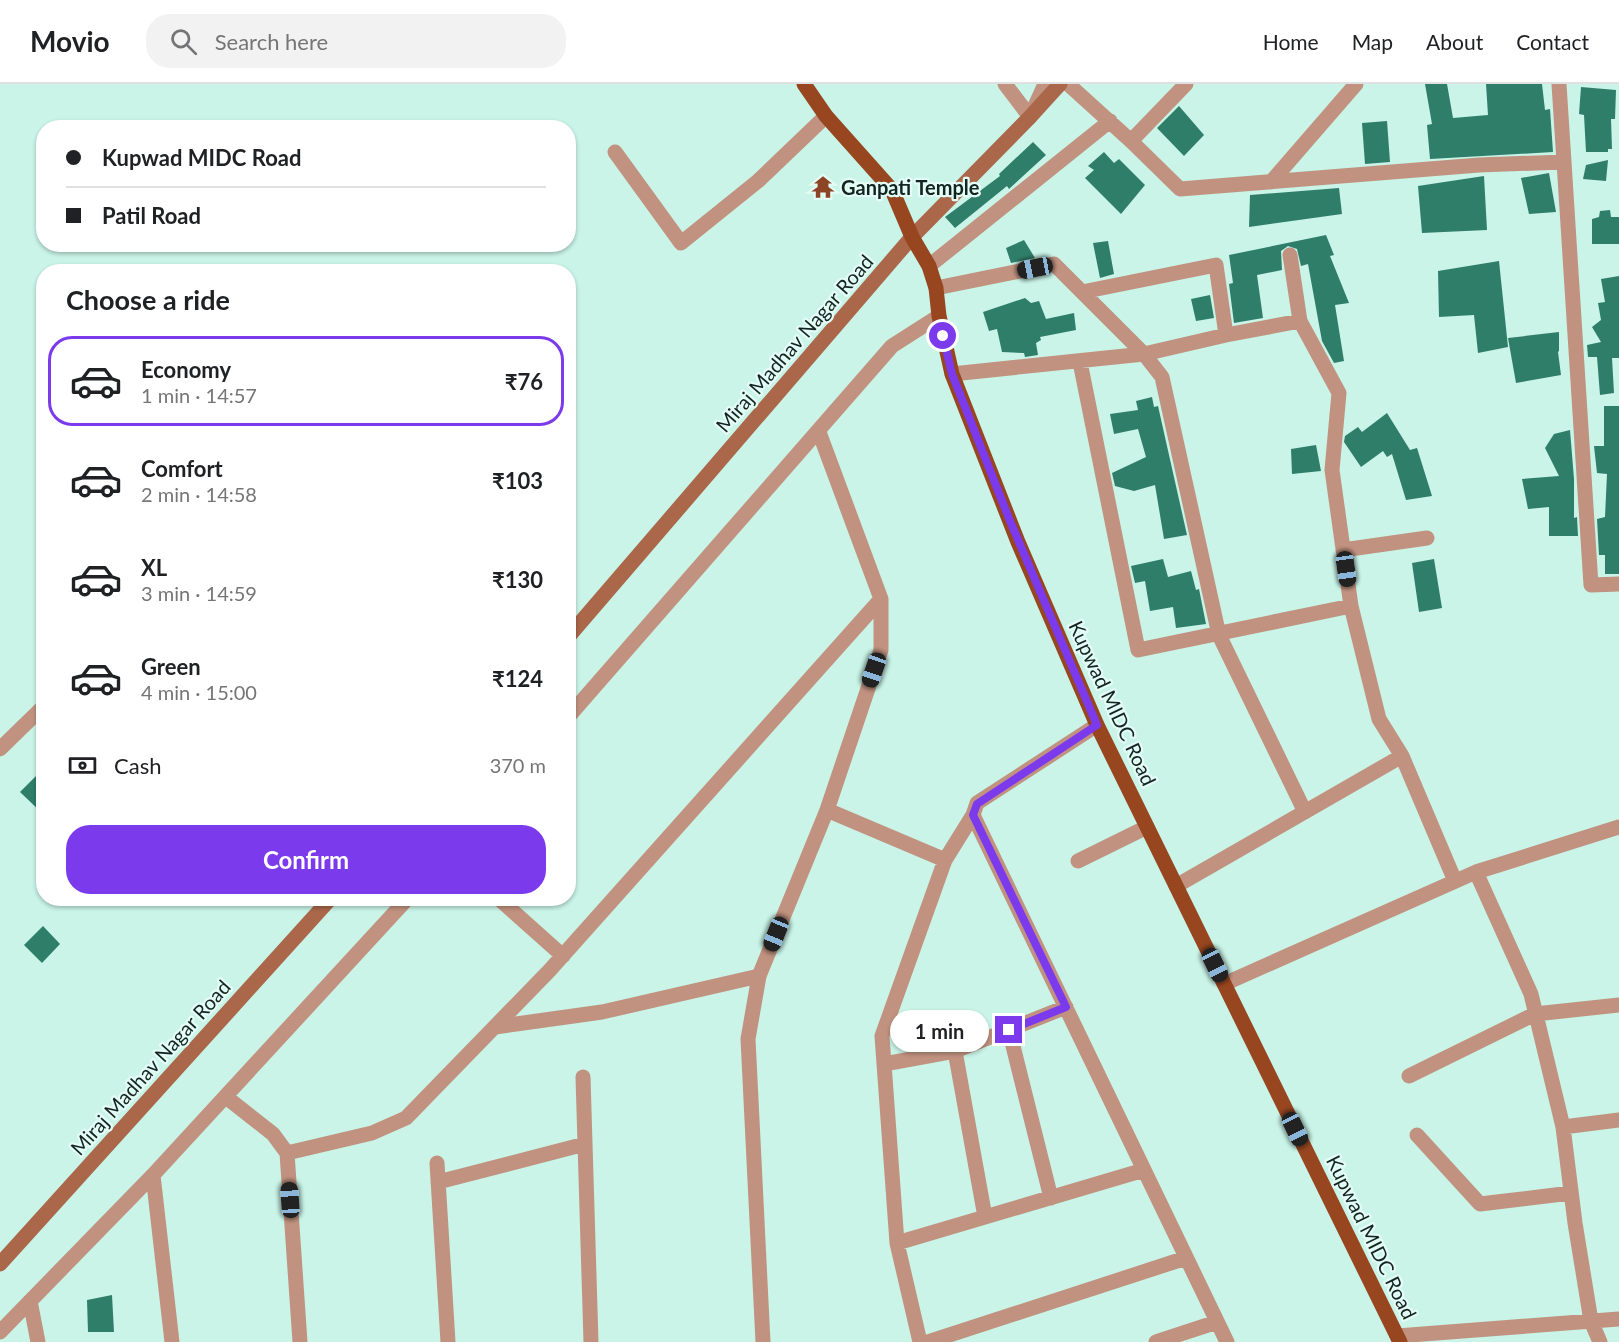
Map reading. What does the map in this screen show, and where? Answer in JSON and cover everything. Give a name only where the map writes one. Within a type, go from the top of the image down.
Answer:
[{"type":"main road","name":"Kupwad MIDC Road","points":[[804,84],[826,116],[892,190],[912,237],[929,266],[936,288],[939,316],[952,374],[1018,542],[1097,725],[1398,1339]]},
{"type":"street","points":[[1005,84],[1030,117],[1045,84]]},
{"type":"street","name":"Miraj Madhav Nagar Road","points":[[576,628],[912,237],[1060,84]]},
{"type":"street","points":[[1068,84],[1180,189],[1479,165],[1564,162]]},
{"type":"street","points":[[1131,141],[1186,84]]},
{"type":"street","points":[[1271,182],[1356,84]]},
{"type":"street","points":[[1559,84],[1591,585],[1619,584]]},
{"type":"street","points":[[615,152],[681,243],[758,181],[826,116]]},
{"type":"street","points":[[929,266],[1110,121]]},
{"type":"street","points":[[1290,255],[1300,321],[1339,393],[1332,470],[1351,606],[1379,719],[1402,756],[1455,881]]},
{"type":"street","points":[[936,288],[1054,264],[1144,354],[1162,377],[1219,634],[1305,812]]},
{"type":"street","points":[[1082,292],[1216,265],[1226,335]]},
{"type":"street","points":[[576,708],[892,346],[939,316]]},
{"type":"street","points":[[952,374],[1144,354],[1300,321]]},
{"type":"street","points":[[1080,362],[1138,650],[1351,606]]},
{"type":"street","points":[[763,1342],[748,1039],[759,976],[827,810],[881,651],[881,599],[819,432]]},
{"type":"street","points":[[1343,550],[1427,538]]},
{"type":"street","points":[[287,1153],[372,1133],[406,1118],[563,956],[881,599]]},
{"type":"street","points":[[0,749],[36,714]]},
{"type":"street","points":[[920,1342],[897,1243],[882,1035],[945,860],[973,815],[977,804],[1097,725]]},
{"type":"street","points":[[1176,886],[1402,756]]},
{"type":"street","points":[[827,810],[945,860]]},
{"type":"street","points":[[973,815],[1227,1342]]},
{"type":"street","points":[[1078,861],[1147,826]]},
{"type":"street","points":[[1224,984],[1476,872],[1619,826]]},
{"type":"street","points":[[1476,872],[1531,994],[1563,1127],[1591,1321],[1600,1342]]},
{"type":"street","name":"Miraj Madhav Nagar Road","points":[[0,1264],[324,906]]},
{"type":"street","points":[[0,1332],[153,1175],[401,906]]},
{"type":"street","points":[[507,906],[563,956]]},
{"type":"street","points":[[495,1028],[602,1012],[759,976]]},
{"type":"street","points":[[1408,1076],[1535,1014],[1619,1005]]},
{"type":"street","points":[[884,1064],[956,1051],[1066,1007]]},
{"type":"street","points":[[1009,1030],[1051,1198]]},
{"type":"street","points":[[956,1051],[985,1217]]},
{"type":"street","points":[[583,1077],[591,1342]]},
{"type":"street","points":[[226,1097],[273,1134],[287,1153],[300,1342]]},
{"type":"street","points":[[1563,1127],[1619,1120]]},
{"type":"street","points":[[1417,1135],[1480,1203],[1572,1193]]},
{"type":"street","points":[[438,1182],[585,1144]]},
{"type":"street","points":[[437,1163],[448,1342]]},
{"type":"street","points":[[897,1243],[1144,1170]]},
{"type":"street","points":[[153,1175],[172,1342]]},
{"type":"street","points":[[928,1342],[1186,1258]]},
{"type":"street","points":[[30,1301],[38,1342]]},
{"type":"street","points":[[1398,1339],[1619,1319]]},
{"type":"street","points":[[1156,1342],[1217,1322]]},
{"type":"building","points":[[1425,84],[1447,84],[1453,118],[1488,115],[1486,84],[1542,84],[1545,110],[1550,109],[1553,152],[1430,159],[1427,125],[1432,124]]},
{"type":"building","points":[[1581,87],[1616,90],[1615,119],[1611,119],[1612,149],[1608,149],[1608,152],[1586,152],[1584,115],[1579,114]]},
{"type":"building","points":[[1179,106],[1204,135],[1184,156],[1157,128]]},
{"type":"building","points":[[1387,121],[1390,162],[1365,164],[1362,123]]},
{"type":"building","points":[[1033,142],[1046,155],[1009,189],[1007,186],[955,228],[945,217],[1000,176],[999,174]]},
{"type":"building","points":[[1104,152],[1114,163],[1119,159],[1145,185],[1121,214],[1085,178],[1094,170],[1088,166]]},
{"type":"building","points":[[1608,160],[1606,181],[1583,179],[1586,165]]},
{"type":"building","points":[[1549,173],[1556,212],[1529,214],[1521,178]]},
{"type":"building","points":[[1484,176],[1487,230],[1422,233],[1418,186]]},
{"type":"building","points":[[1339,188],[1342,214],[1249,227],[1250,195]]},
{"type":"building","points":[[1610,210],[1611,217],[1619,217],[1619,244],[1592,244],[1592,219],[1599,217],[1600,211]]},
{"type":"building","points":[[1326,235],[1334,255],[1330,256],[1349,303],[1335,305],[1344,361],[1334,363],[1322,341],[1308,264],[1301,266],[1297,249],[1288,246],[1281,251],[1282,270],[1257,275],[1263,318],[1234,323],[1229,284],[1233,283],[1229,255]]},
{"type":"building","points":[[1024,240],[1035,258],[1011,263],[1006,248]]},
{"type":"building","points":[[1108,241],[1114,274],[1100,278],[1093,243]]},
{"type":"building","points":[[1499,261],[1508,347],[1478,353],[1474,315],[1439,317],[1438,271]]},
{"type":"building","points":[[1619,276],[1619,358],[1612,358],[1614,393],[1600,395],[1597,357],[1588,357],[1587,345],[1601,342],[1592,327],[1601,320],[1598,303],[1605,302],[1601,279]]},
{"type":"building","points":[[1210,295],[1214,318],[1196,321],[1191,299]]},
{"type":"building","points":[[1025,298],[1031,303],[1039,301],[1046,319],[1074,313],[1076,330],[1040,337],[1041,340],[1036,343],[1038,355],[1025,357],[1024,353],[1002,352],[997,329],[989,331],[983,312]]},
{"type":"building","points":[[1559,332],[1558,352],[1561,375],[1516,383],[1508,338]]},
{"type":"building","points":[[1152,397],[1154,407],[1158,406],[1187,535],[1164,539],[1155,485],[1134,491],[1115,486],[1112,473],[1146,457],[1138,429],[1114,434],[1110,414],[1138,410],[1136,401]]},
{"type":"building","points":[[1604,406],[1619,406],[1619,574],[1605,574],[1605,555],[1599,555],[1597,519],[1605,517],[1607,474],[1597,473],[1594,446],[1604,446]]},
{"type":"building","points":[[1387,413],[1410,450],[1417,448],[1432,496],[1406,500],[1392,454],[1387,457],[1383,451],[1361,467],[1344,442],[1345,436],[1358,427],[1362,432]]},
{"type":"building","points":[[1570,430],[1574,518],[1577,517],[1578,536],[1549,536],[1549,507],[1528,509],[1522,479],[1559,476],[1545,448],[1554,434]]},
{"type":"building","points":[[1316,445],[1321,471],[1292,474],[1291,449]]},
{"type":"building","points":[[1163,559],[1168,577],[1191,571],[1196,590],[1199,589],[1206,624],[1176,628],[1173,607],[1150,611],[1145,581],[1135,583],[1131,566]]},
{"type":"building","points":[[1434,559],[1442,608],[1419,612],[1412,563]]},
{"type":"building","points":[[36,776],[36,807],[20,792]]},
{"type":"building","points":[[43,926],[60,944],[42,963],[24,945]]},
{"type":"building","points":[[112,1295],[114,1332],[88,1332],[87,1300]]},
{"type":"place","name":"Ganpati Temple","points":[[823,187]]},
{"type":"route","points":[[943,336],[952,374],[1018,542],[1097,725],[977,804],[973,815],[1066,1007],[1009,1030]]}]
